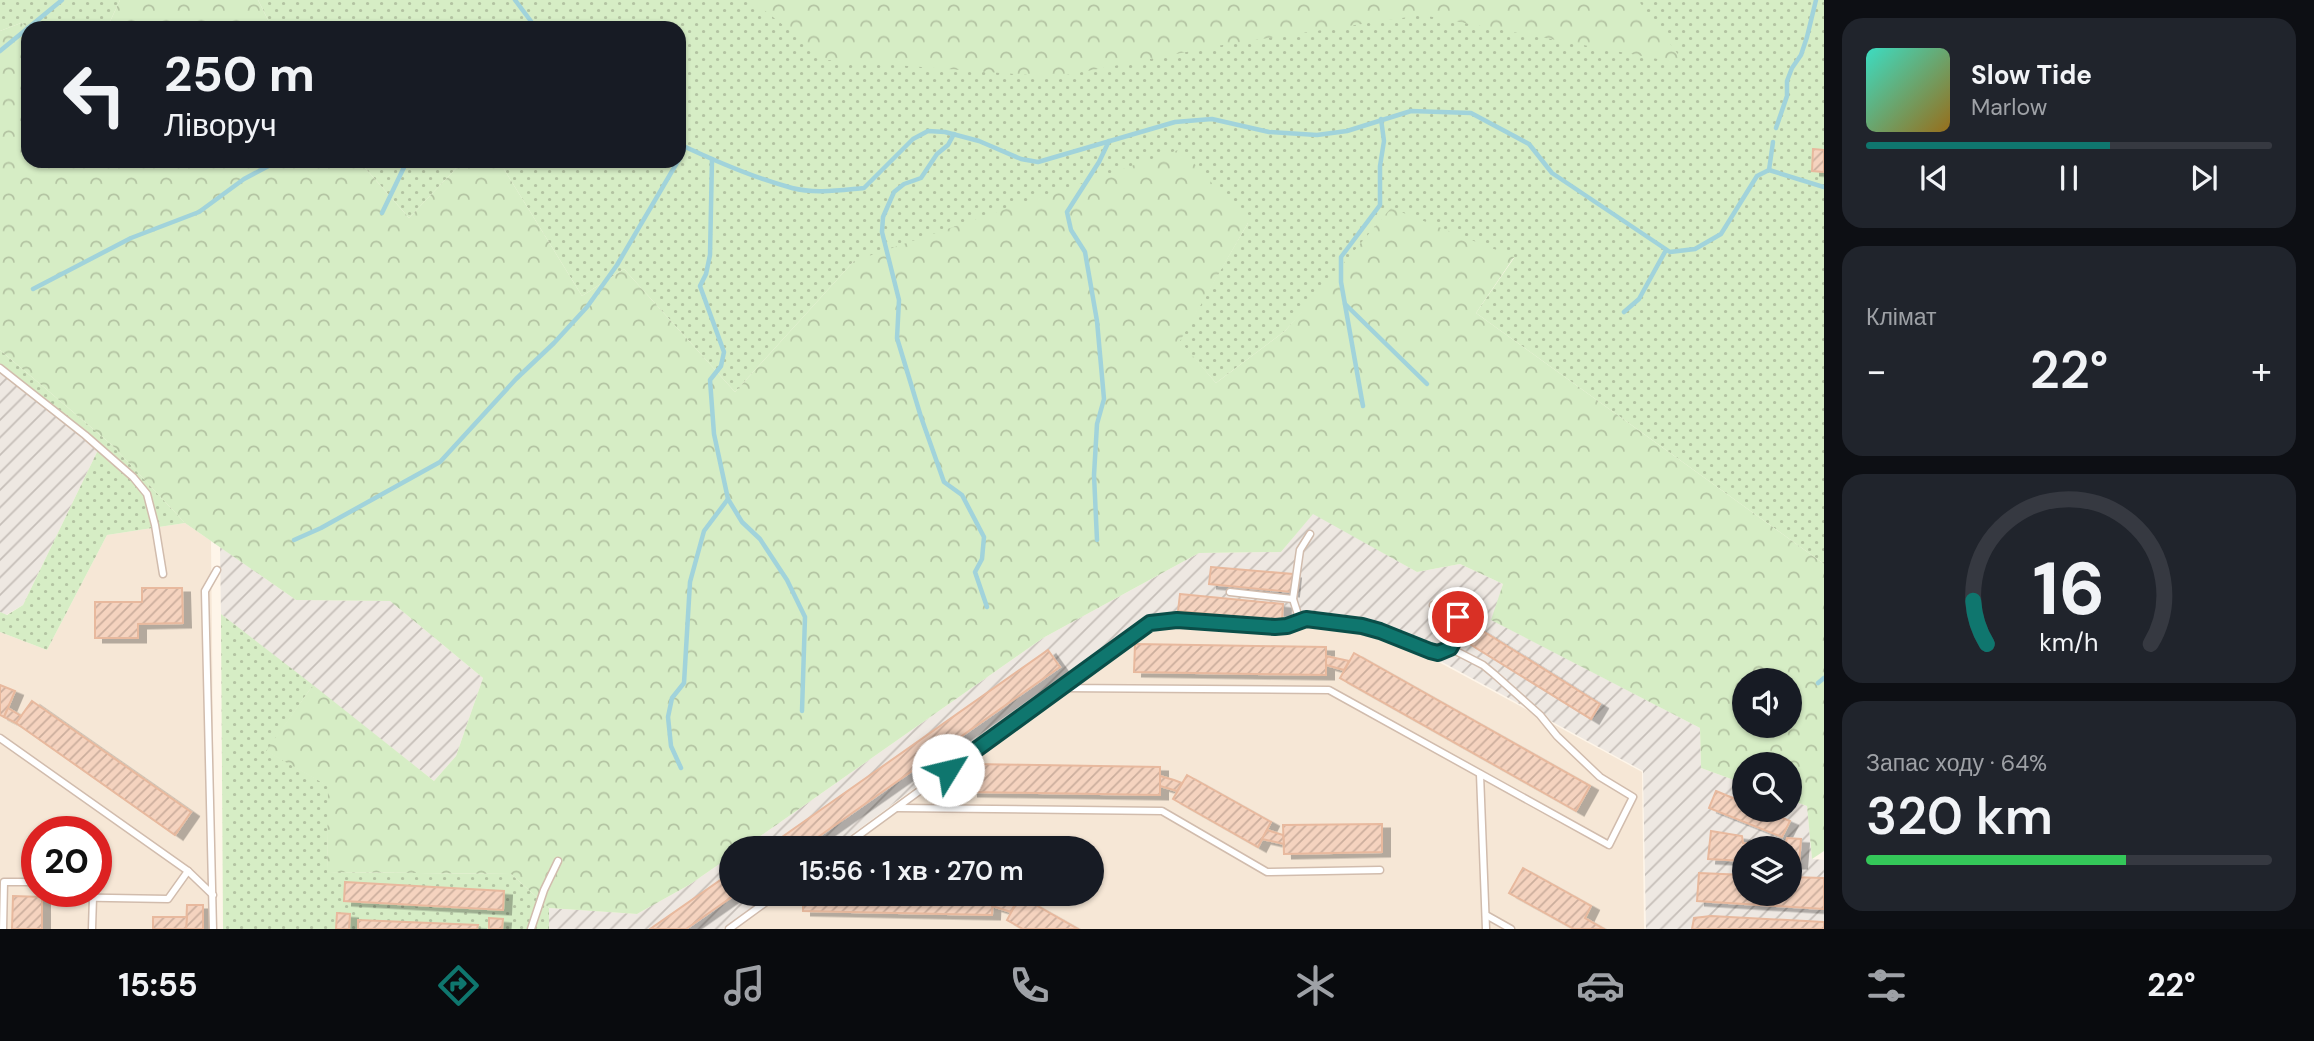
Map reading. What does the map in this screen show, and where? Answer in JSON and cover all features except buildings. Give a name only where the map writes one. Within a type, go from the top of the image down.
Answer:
[{"type":"lane","points":[[0,368],[99,447],[147,494],[163,574]]},
{"type":"lane","points":[[1300,621],[1293,599],[1300,550],[1310,534]]},
{"type":"lane","points":[[213,929],[205,591],[217,570]]},
{"type":"lane","points":[[1230,592],[1293,599]]},
{"type":"lane","points":[[858,836],[1150,623],[1177,620],[1275,627],[1306,619],[1362,626],[1433,652],[1443,652],[1450,648],[1461,627],[1461,621],[1433,605]]},
{"type":"lane","points":[[1060,688],[1329,690],[1609,845],[1633,797],[1600,777],[1557,736],[1540,715],[1483,665],[1450,648]]},
{"type":"lane","points":[[0,738],[188,871],[213,895]]},
{"type":"lane","points":[[1480,774],[1486,929]]},
{"type":"lane","points":[[897,808],[1162,811],[1267,872],[1380,870]]},
{"type":"lane","points":[[531,929],[544,890],[558,861]]},
{"type":"lane","points":[[112,898],[168,899],[188,871]]},
{"type":"lane","points":[[3,929],[4,882],[21,883]]},
{"type":"lane","points":[[729,929],[761,906]]},
{"type":"lane","points":[[92,929],[93,907]]},
{"type":"lane","points":[[1486,915],[1511,929]]},
{"type":"shaded area","points":[[0,369],[98,450],[23,605],[6,615],[0,612]]},
{"type":"shaded area","points":[[1313,513],[1417,572],[1460,564],[1503,584],[1492,620],[1700,728],[1701,768],[1732,779],[1732,822],[1802,822],[1802,804],[1807,806],[1812,859],[1824,860],[1824,929],[1646,929],[1643,771],[1385,631],[1339,616],[1156,616],[1063,684],[1054,685],[850,836],[761,836],[1043,638],[1199,553],[1281,552]]},
{"type":"shaded area","points":[[185,523],[211,541],[215,929],[0,929],[0,632],[47,650],[107,535]]},
{"type":"shaded area","points":[[220,547],[296,600],[390,601],[483,678],[456,756],[434,781],[221,614]]},
{"type":"shaded area","points":[[1339,617],[1385,633],[1642,772],[1644,929],[734,929],[765,906],[1104,906],[1104,836],[860,836],[1156,618]]},
{"type":"shaded area","points":[[719,864],[719,906],[755,906],[723,929],[549,929],[549,908],[637,914],[689,885]]},
{"type":"green space","points":[[0,0],[120,0],[110,21],[21,21],[0,31]]},
{"type":"green space","points":[[120,0],[258,0],[268,21],[110,21]]},
{"type":"green space","points":[[258,0],[1824,0],[1824,564],[1476,313],[1514,258],[1332,279],[1285,331],[1216,383],[1179,341],[1248,223],[854,261],[735,392],[624,269],[582,296],[503,168],[686,168],[686,21],[268,21]]},
{"type":"green space","points":[[751,0],[1638,0],[1685,64],[1422,15],[1228,44],[1056,77],[828,60]]},
{"type":"green space","points":[[21,23],[21,168],[365,168],[409,218],[456,168],[503,168],[582,296],[624,269],[735,392],[854,261],[1181,149],[1248,223],[1180,341],[1216,383],[1285,331],[1391,208],[1514,257],[1476,313],[1824,564],[1824,851],[1812,859],[1807,806],[1802,804],[1802,752],[1732,752],[1732,779],[1701,768],[1700,728],[1491,620],[1503,584],[1460,564],[1417,572],[1313,514],[1281,552],[1199,553],[1043,638],[761,836],[719,836],[719,864],[689,885],[637,914],[549,908],[511,874],[327,872],[328,786],[266,751],[313,685],[434,781],[456,756],[483,678],[390,601],[296,600],[185,523],[112,445],[0,350],[0,31]]},
{"type":"green space","points":[[365,168],[456,168],[409,218]]},
{"type":"green space","points":[[0,350],[112,445],[185,523],[107,535],[47,650],[0,632],[0,612],[7,615],[23,605],[98,450],[0,369]]},
{"type":"green space","points":[[221,614],[313,685],[267,751],[329,786],[327,872],[511,874],[549,908],[549,929],[223,929]]},
{"type":"waterway","points":[[36,21],[62,0]]},
{"type":"waterway","points":[[515,0],[531,21]]},
{"type":"waterway","points":[[1776,128],[1787,96],[1787,81],[1801,55],[1816,0]]},
{"type":"waterway","points":[[0,51],[21,34]]},
{"type":"waterway","points":[[686,147],[778,184],[801,190],[828,191],[864,188],[913,139],[928,131],[945,132],[979,141],[1021,159],[1038,162],[1175,122],[1212,119],[1269,132],[1317,135],[1347,131],[1411,111],[1471,113],[1529,144],[1552,173],[1670,252],[1695,249],[1721,234],[1757,176],[1769,170],[1824,187]]},
{"type":"waterway","points":[[1363,406],[1341,282],[1341,257],[1380,205],[1380,166],[1384,141],[1381,119]]},
{"type":"waterway","points":[[954,134],[921,178],[904,184],[894,192],[883,217],[882,232],[899,300],[897,338],[921,417],[944,482],[962,495],[984,537],[982,559],[975,572],[987,607]]},
{"type":"waterway","points":[[1097,540],[1094,475],[1097,424],[1104,399],[1097,321],[1085,252],[1071,230],[1067,212],[1109,141]]},
{"type":"waterway","points":[[1769,170],[1773,142]]},
{"type":"waterway","points":[[681,768],[671,746],[668,717],[672,698],[684,683],[690,582],[704,531],[728,499],[714,434],[710,380],[721,366],[724,352],[700,286],[710,255],[712,159]]},
{"type":"waterway","points":[[33,289],[131,238],[199,212],[244,179],[265,168]]},
{"type":"waterway","points":[[382,213],[404,168]]},
{"type":"waterway","points":[[294,540],[321,528],[440,462],[587,307],[617,265],[674,168]]},
{"type":"waterway","points":[[1624,312],[1639,299],[1666,250]]},
{"type":"waterway","points":[[1345,304],[1427,384]]},
{"type":"waterway","points":[[728,499],[742,522],[760,539],[787,580],[805,617],[802,711]]},
{"type":"waterway","points":[[1818,683],[1824,678]]},
{"type":"route","points":[[948,770],[1150,623],[1177,620],[1275,627],[1306,619],[1362,626],[1438,653],[1450,648],[1461,627],[1458,617]]}]
